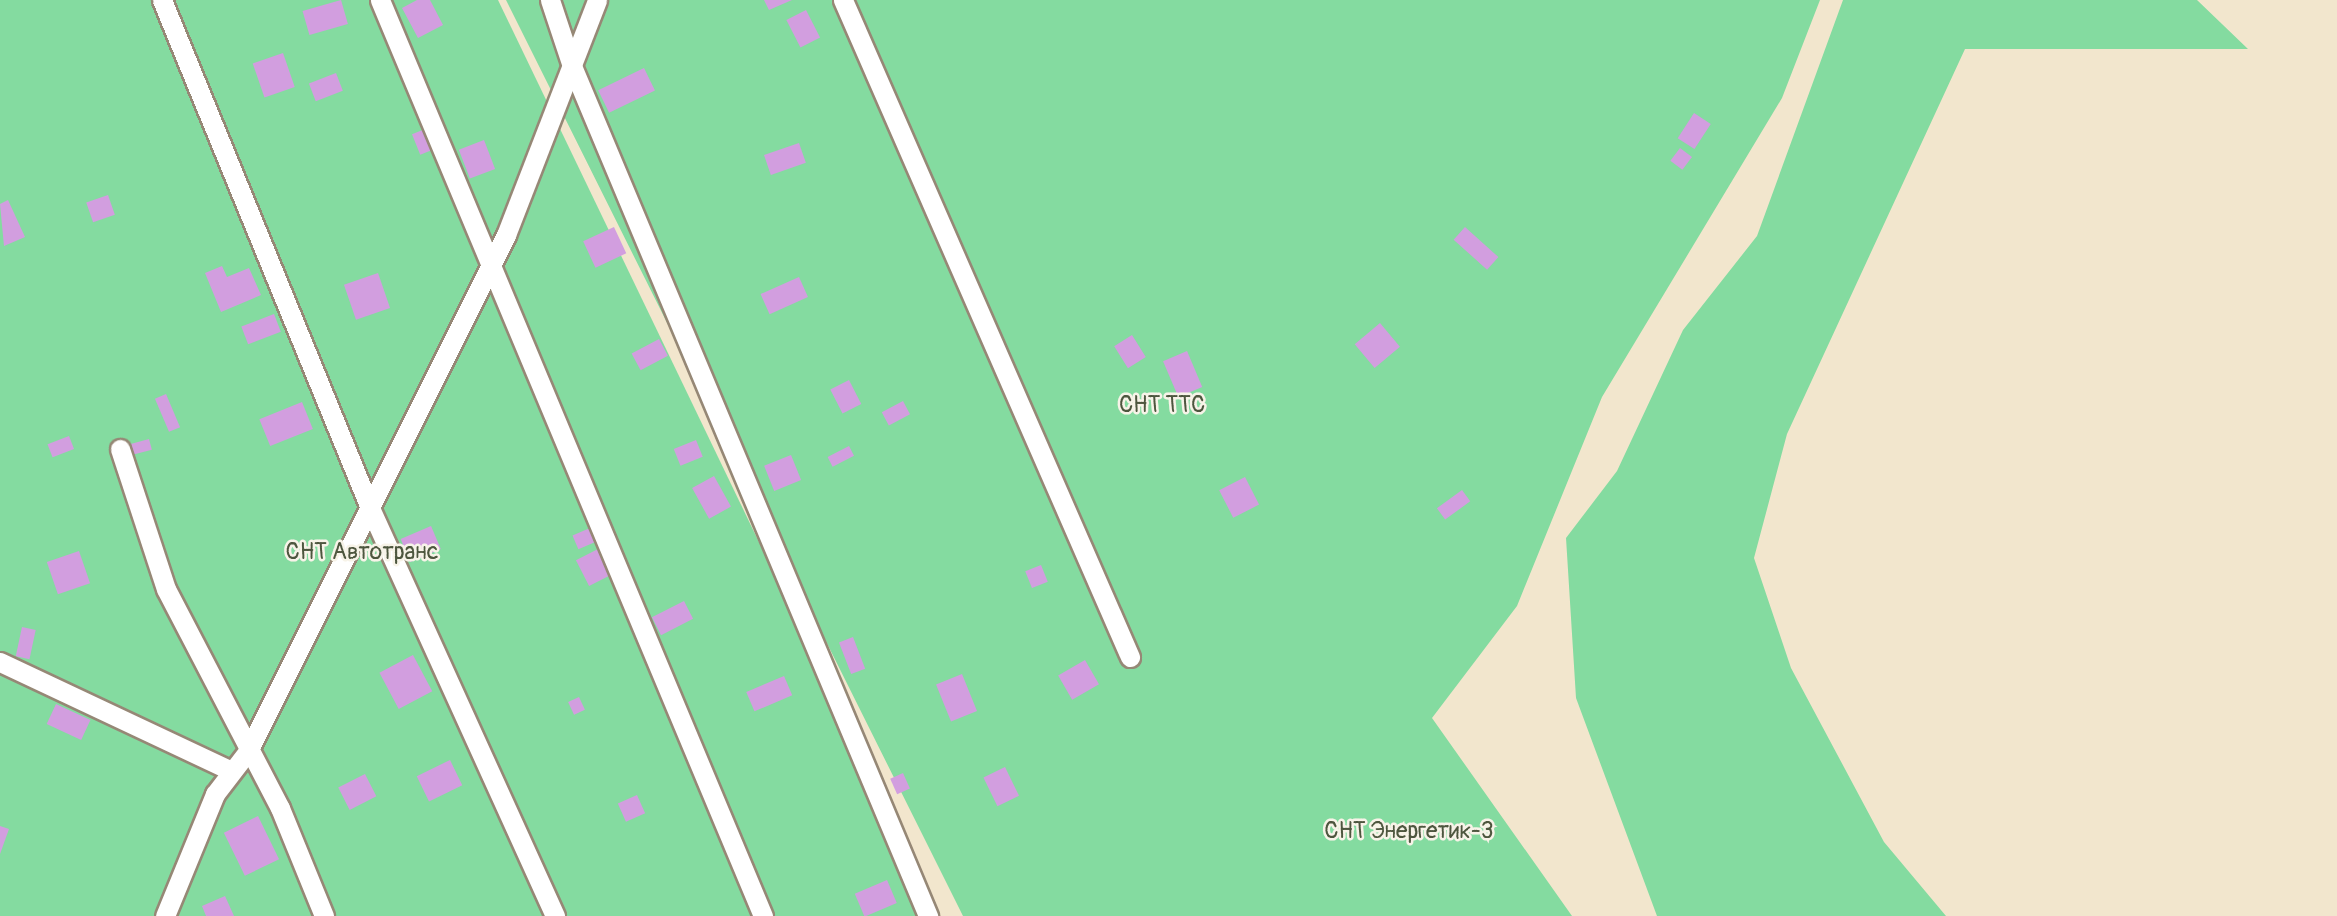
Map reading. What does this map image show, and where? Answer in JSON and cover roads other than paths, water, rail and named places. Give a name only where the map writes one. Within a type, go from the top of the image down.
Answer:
[{"type":"lane","points":[[162,0],[370,508],[555,916]]},
{"type":"lane","points":[[380,0],[763,916]]},
{"type":"lane","points":[[550,0],[572,66],[928,916]]},
{"type":"lane","points":[[165,916],[215,794],[248,751],[491,265],[597,0]]},
{"type":"lane","points":[[843,0],[1130,657]]},
{"type":"lane","points":[[120,449],[166,589],[280,808],[324,916]]},
{"type":"lane","points":[[0,662],[232,771]]},
{"type":"park label","name":"СНТ ТТС","points":[[1162,405]]},
{"type":"park label","name":"СНТ Автотранс","points":[[362,552]]},
{"type":"park label","name":"СНТ Энергетик-3","points":[[1409,831]]}]
